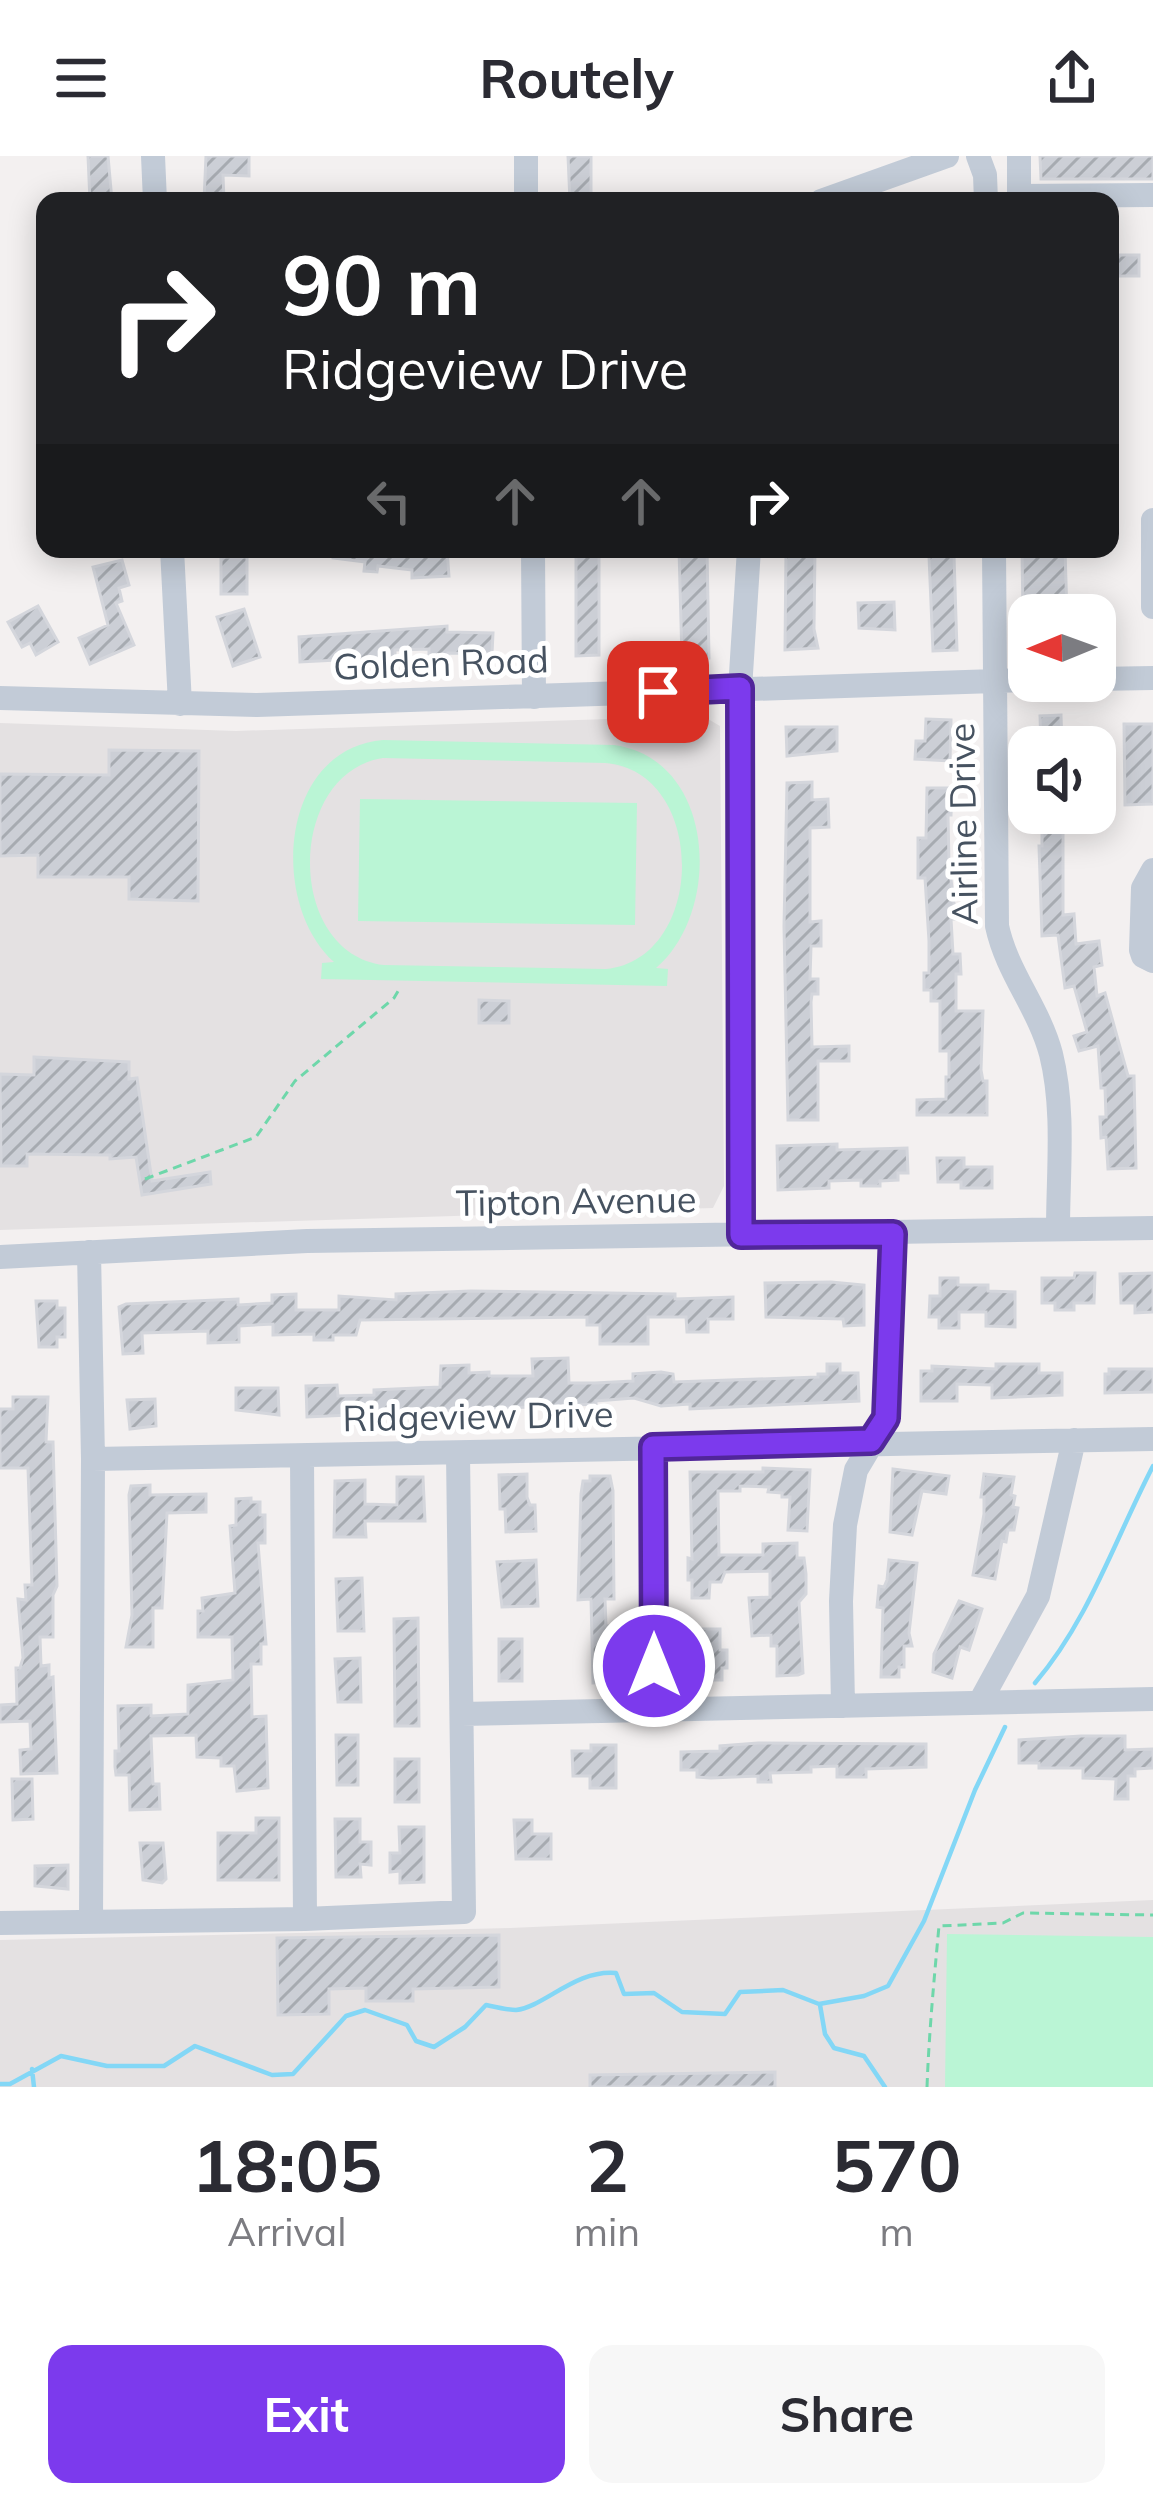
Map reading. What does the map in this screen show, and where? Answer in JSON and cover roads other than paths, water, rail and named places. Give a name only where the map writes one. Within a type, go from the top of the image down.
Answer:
[{"type":"street","points":[[153,156],[155,192]]},
{"type":"street","points":[[526,156],[526,192]]},
{"type":"street","points":[[846,192],[947,156]]},
{"type":"street","points":[[978,156],[986,192]]},
{"type":"street","points":[[1019,156],[1019,192]]},
{"type":"street","points":[[1119,195],[1153,195]]},
{"type":"street","points":[[1153,520],[1153,607]]},
{"type":"street","points":[[172,558],[180,704]]},
{"type":"street","points":[[533,558],[534,697]]},
{"type":"street","points":[[741,1235],[740,688],[748,558]]},
{"type":"street","name":"Airline Drive","points":[[994,558],[997,926],[1010,972],[1036,1016],[1054,1072],[1059,1106],[1058,1229]]},
{"type":"street","points":[[1116,679],[1153,678]]},
{"type":"street","name":"Golden Road","points":[[0,698],[180,704],[1008,680]]},
{"type":"street","points":[[1153,870],[1144,887],[1141,950],[1153,961]]},
{"type":"street","name":"Tipton Avenue","points":[[0,1257],[307,1241],[1153,1228]]},
{"type":"street","points":[[844,1706],[845,1525],[856,1470],[886,1418],[893,1234]]},
{"type":"street","points":[[89,1252],[92,1922]]},
{"type":"street","name":"Ridgeview Drive","points":[[93,1459],[1153,1438]]},
{"type":"street","points":[[980,1702],[1038,1596],[1074,1440]]},
{"type":"street","points":[[653,1447],[655,1709]]},
{"type":"street","points":[[0,1923],[464,1912],[458,1454]]},
{"type":"street","points":[[302,1456],[305,1919]]},
{"type":"street","points":[[462,1714],[1153,1699]]},
{"type":"waterway","points":[[1035,1683],[1086,1606],[1153,1466]]},
{"type":"waterway","points":[[0,2084],[10,2084],[61,2056],[107,2066],[164,2066],[195,2046],[272,2075],[293,2074],[346,2016],[365,2010],[407,2025],[416,2041],[434,2047],[465,2027],[486,2005],[512,2010],[527,2007],[601,1973],[616,1973],[624,1994],[654,1993],[682,2012],[725,2014],[740,1992],[783,1990],[819,2004],[864,1996],[888,1986],[924,1921],[1005,1727]]},
{"type":"waterway","points":[[820,2005],[825,2034],[834,2048],[864,2056],[885,2087]]},
{"type":"waterway","points":[[32,2069],[34,2087]]}]
